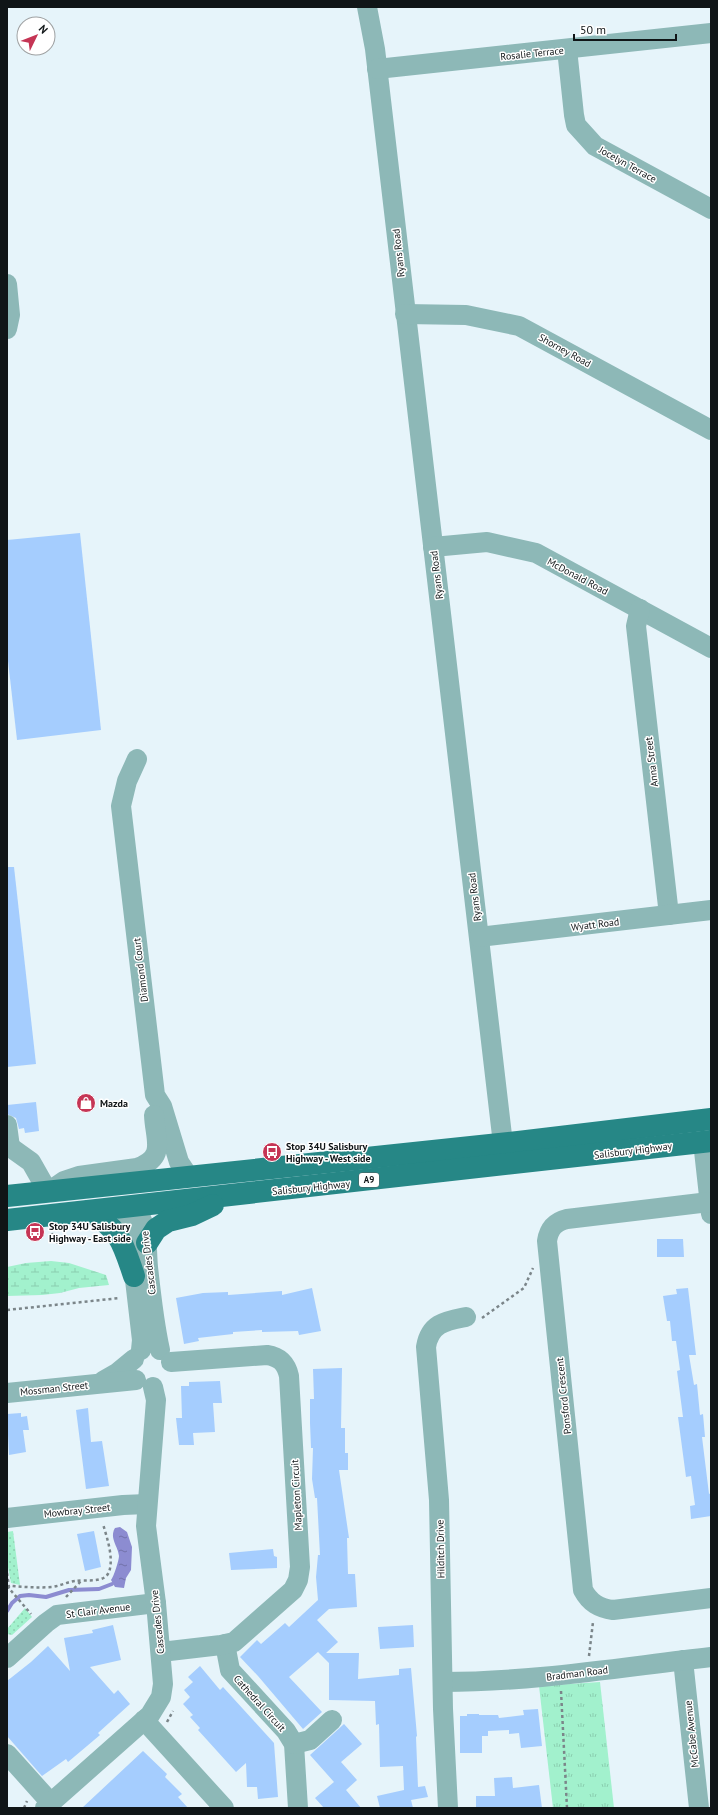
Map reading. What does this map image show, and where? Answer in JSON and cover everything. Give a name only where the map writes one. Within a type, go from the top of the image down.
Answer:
[{"type":"main road","name":"A9","points":[[7,1198],[48,1192],[503,1144],[705,1120]]},
{"type":"main road","points":[[705,1120],[707,1142]]},
{"type":"main road","name":"Salisbury Highway","points":[[7,1220],[504,1166],[707,1142]]},
{"type":"main road","points":[[503,1144],[504,1166]]},
{"type":"main road","points":[[7,1198],[39,1204],[119,1197],[134,1206],[147,1190],[161,1180]]},
{"type":"main road","points":[[147,1243],[156,1229],[168,1221],[192,1215],[234,1195]]},
{"type":"main road","points":[[89,1211],[104,1220],[117,1234],[134,1276]]},
{"type":"street","name":"Ryans Road","points":[[367,7],[377,69],[503,1144]]},
{"type":"street","name":"Rosalie Terrace","points":[[377,69],[711,33]]},
{"type":"street","name":"Jocelyn Terrace","points":[[568,49],[574,115],[576,125],[581,131],[595,146],[611,156],[711,209]]},
{"type":"street","points":[[7,284],[10,315],[7,329]]},
{"type":"street","name":"Shorney Road","points":[[405,314],[466,315],[518,326],[711,430]]},
{"type":"street","name":"McDonald Road","points":[[433,547],[487,542],[536,553],[711,648]]},
{"type":"street","name":"Anna Street","points":[[640,609],[636,626],[669,915]]},
{"type":"street","name":"Diamond Court","points":[[137,759],[127,781],[121,806],[155,1096],[162,1106],[179,1162],[189,1177]]},
{"type":"street","name":"Wyatt Road","points":[[479,937],[711,910]]},
{"type":"street","points":[[7,1125],[9,1147],[31,1162],[48,1192],[64,1181],[79,1176],[137,1168],[151,1161],[157,1153],[158,1143],[154,1119],[155,1096]]},
{"type":"street","points":[[707,1142],[710,1208]]},
{"type":"street","name":"Cascades Drive","points":[[134,1206],[141,1216],[147,1243],[152,1355]]},
{"type":"street","name":"Cascades Drive","points":[[134,1206],[128,1220],[134,1276],[142,1340],[152,1355]]},
{"type":"street","name":"Ponsford Crescent","points":[[594,1604],[584,1590],[549,1262],[547,1240],[548,1234],[552,1226],[559,1221],[710,1208]]},
{"type":"street","name":"Hilditch Drive","points":[[448,1808],[443,1682],[439,1500],[426,1347],[428,1336],[442,1323],[473,1318]]},
{"type":"street","name":"Mapleton Circuit","points":[[152,1355],[267,1354],[275,1356],[287,1366],[289,1376],[300,1567],[300,1574],[293,1590],[285,1599],[234,1642],[161,1652]]},
{"type":"street","points":[[145,1383],[163,1383],[170,1374],[152,1355]]},
{"type":"street","name":"Cascades Drive","points":[[48,1806],[144,1720],[154,1710],[161,1697],[163,1684],[161,1652],[146,1526],[156,1400],[145,1383],[132,1370],[152,1355]]},
{"type":"street","name":"Mossman Street","points":[[100,1382],[152,1355]]},
{"type":"street","name":"Mossman Street","points":[[7,1393],[100,1382],[145,1383]]},
{"type":"street","name":"Mowbray Street","points":[[7,1518],[123,1504],[147,1504]]},
{"type":"street","points":[[594,1604],[601,1608],[613,1610],[711,1598]]},
{"type":"street","name":"St Clair Avenue","points":[[7,1658],[57,1615],[156,1603]]},
{"type":"street","name":"Cathedral Circuit","points":[[226,1644],[230,1670],[286,1731],[294,1744]]},
{"type":"street","name":"Bradman Road","points":[[443,1682],[500,1681],[711,1657]]},
{"type":"street","name":"McCabe Avenue","points":[[683,1660],[699,1808]]},
{"type":"street","points":[[144,1720],[224,1808]]},
{"type":"street","points":[[298,1808],[294,1744],[310,1740],[332,1720]]},
{"type":"street","points":[[7,1754],[48,1806]]},
{"type":"path","points":[[51,1230],[54,1243],[86,1238],[96,1239],[100,1242]]},
{"type":"path","points":[[473,1318],[524,1288],[534,1265],[549,1262]]},
{"type":"path","points":[[7,1310],[120,1300],[119,1292]]},
{"type":"path","points":[[8,1587],[53,1587],[82,1580],[97,1580],[104,1578],[109,1572],[110,1552],[102,1520]]},
{"type":"path","points":[[7,1573],[8,1587],[34,1618]]},
{"type":"path","points":[[65,1598],[82,1580]]},
{"type":"path","points":[[588,1656],[594,1604]]},
{"type":"path","points":[[559,1675],[567,1808]]},
{"type":"path","points":[[168,1727],[167,1722],[174,1707]]},
{"type":"green space","points":[[51,1261],[69,1263],[106,1275],[109,1285],[79,1288],[60,1293],[42,1295],[7,1296],[7,1267],[26,1263]]},
{"type":"green space","points":[[13,1531],[20,1585],[11,1583],[7,1562],[7,1532]]},
{"type":"green space","points":[[25,1608],[32,1617],[12,1635],[7,1634],[7,1629]]},
{"type":"green space","points":[[600,1682],[614,1808],[553,1808],[539,1686]]},
{"type":"water","points":[[120,1527],[127,1532],[132,1547],[131,1570],[126,1578],[124,1588],[115,1587],[111,1580],[114,1575],[119,1556],[113,1539],[113,1532],[115,1528]]},
{"type":"building","points":[[80,533],[101,730],[17,740],[7,652],[7,540]]},
{"type":"building","points":[[7,867],[14,867],[36,1064],[7,1067]]},
{"type":"building","points":[[36,1102],[39,1131],[25,1133],[24,1128],[19,1129],[16,1118],[7,1114],[7,1105]]},
{"type":"building","points":[[657,1239],[683,1239],[684,1257],[657,1257]]},
{"type":"building","points":[[312,1288],[321,1331],[299,1335],[298,1331],[262,1332],[262,1330],[233,1332],[233,1334],[198,1338],[199,1341],[184,1344],[176,1298],[203,1293],[228,1292],[228,1295],[282,1291],[282,1295]]},
{"type":"building","points":[[688,1288],[696,1355],[689,1355],[694,1385],[697,1384],[700,1415],[703,1414],[705,1437],[702,1437],[709,1494],[711,1493],[711,1516],[691,1519],[690,1506],[695,1505],[691,1476],[686,1477],[678,1417],[683,1417],[677,1371],[680,1370],[676,1341],[672,1341],[670,1321],[667,1321],[663,1296],[677,1294],[676,1289]]},
{"type":"building","points":[[342,1368],[341,1428],[345,1428],[345,1453],[348,1453],[348,1470],[339,1470],[349,1538],[347,1538],[348,1574],[355,1574],[357,1607],[329,1609],[317,1620],[338,1642],[326,1653],[359,1653],[358,1679],[399,1675],[399,1669],[411,1668],[417,1736],[418,1787],[425,1786],[428,1797],[411,1800],[413,1808],[380,1808],[377,1796],[404,1790],[403,1766],[380,1767],[379,1724],[376,1725],[375,1701],[329,1700],[329,1663],[318,1652],[289,1677],[322,1712],[303,1729],[240,1657],[257,1640],[261,1644],[285,1623],[289,1627],[318,1600],[316,1577],[318,1555],[320,1555],[317,1498],[315,1498],[312,1479],[313,1448],[311,1448],[310,1423],[310,1399],[314,1399],[313,1369]]},
{"type":"building","points":[[220,1381],[222,1403],[213,1403],[215,1432],[193,1433],[194,1445],[179,1445],[176,1418],[182,1418],[181,1386],[189,1386],[189,1382]]},
{"type":"building","points":[[88,1408],[91,1442],[102,1441],[109,1486],[86,1489],[76,1410]]},
{"type":"building","points":[[21,1413],[21,1417],[27,1416],[29,1430],[23,1430],[26,1452],[9,1455],[7,1414]]},
{"type":"building","points":[[94,1531],[101,1567],[85,1571],[77,1534]]},
{"type":"building","points":[[273,1549],[274,1556],[277,1557],[277,1568],[231,1570],[229,1553]]},
{"type":"building","points":[[113,1625],[121,1660],[90,1667],[114,1694],[118,1690],[130,1704],[98,1733],[100,1735],[68,1762],[66,1759],[42,1776],[7,1736],[7,1681],[48,1646],[70,1671],[64,1638],[93,1633],[92,1630]]},
{"type":"building","points":[[413,1625],[414,1647],[380,1649],[378,1627]]},
{"type":"building","points":[[200,1666],[220,1690],[223,1687],[274,1743],[278,1797],[258,1799],[257,1787],[247,1787],[246,1763],[236,1772],[198,1730],[200,1728],[190,1717],[193,1715],[183,1704],[190,1697],[184,1690],[193,1682],[188,1677]]},
{"type":"building","points":[[538,1709],[542,1746],[521,1748],[519,1733],[509,1734],[509,1730],[488,1731],[488,1736],[482,1736],[482,1753],[460,1753],[460,1716],[467,1716],[467,1714],[479,1714],[498,1715],[499,1718],[524,1715],[523,1710]]},
{"type":"building","points":[[344,1724],[362,1744],[341,1762],[357,1780],[346,1790],[361,1808],[324,1808],[315,1798],[334,1782],[310,1755]]},
{"type":"building","points":[[143,1751],[167,1774],[165,1777],[182,1794],[178,1797],[188,1808],[82,1808]]},
{"type":"building","points":[[512,1777],[513,1788],[539,1785],[542,1808],[476,1808],[476,1796],[495,1796],[494,1778]]},
{"type":"waterway","points":[[7,1611],[12,1603],[20,1596],[29,1595],[46,1597],[69,1590],[99,1589],[112,1584]]},
{"type":"place","name":"Mazda","points":[[86,1103]]},
{"type":"place","name":"Stop 34U Salisbury Highway - West side","points":[[272,1152]]},
{"type":"place","name":"Stop 34U Salisbury Highway - East side","points":[[35,1232]]}]
